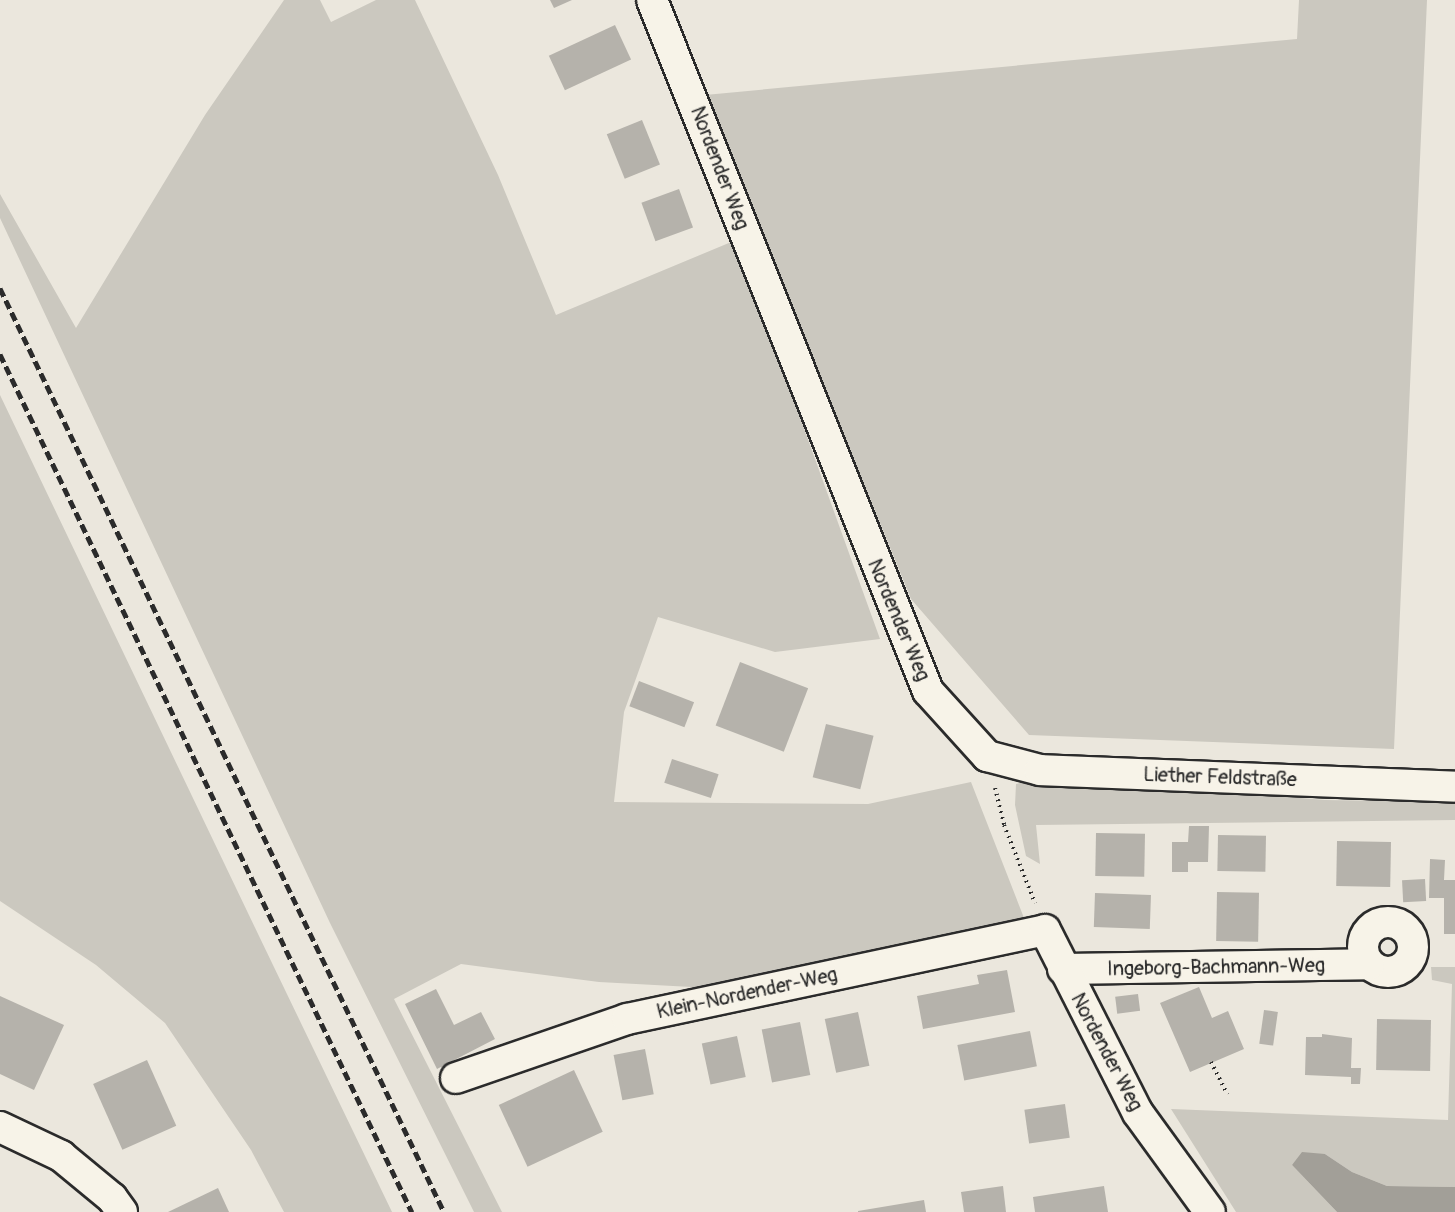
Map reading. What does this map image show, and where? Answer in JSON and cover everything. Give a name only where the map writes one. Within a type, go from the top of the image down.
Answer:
[{"type":"street","name":"Nordender Weg","points":[[652,0],[928,691],[987,756]]},
{"type":"street","name":"Liether Feldstraße","points":[[987,756],[1040,770],[1455,787]]},
{"type":"street","name":"Nordender Weg","points":[[1045,930],[1138,1113],[1210,1212]]},
{"type":"street","name":"Klein-Nordender-Weg","points":[[456,1078],[627,1019],[1045,930]]},
{"type":"street","name":"Ingeborg-Bachmann-Weg","points":[[1064,969],[1369,964]]},
{"type":"street","points":[[0,1127],[62,1156],[112,1198],[122,1212]]},
{"type":"path","points":[[987,756],[1004,825],[1045,930]]},
{"type":"path","points":[[1211,1062],[1227,1094]]},
{"type":"shaded area","points":[[284,0],[320,0],[331,22],[376,0],[415,0],[498,175],[556,315],[736,240],[880,639],[775,652],[658,617],[624,712],[614,802],[868,804],[971,782],[1024,918],[710,988],[599,982],[461,964],[394,999],[502,1212],[474,1212],[330,923],[0,218],[0,194],[76,328],[205,115]]},
{"type":"shaded area","points":[[1299,0],[1427,0],[1394,749],[1029,735],[911,599],[705,95],[1297,39]]},
{"type":"shaded area","points":[[0,395],[392,1212],[284,1212],[251,1150],[165,1023],[96,965],[0,901]]},
{"type":"shaded area","points":[[1042,777],[1325,800],[1455,802],[1455,820],[1036,825],[1040,864],[1026,856],[1015,805],[1016,784]]},
{"type":"shaded area","points":[[1431,967],[1455,967],[1455,1187],[1387,1186],[1352,1172],[1325,1154],[1292,1165],[1337,1212],[1236,1212],[1171,1109],[1448,1120],[1452,984],[1432,980]]},
{"type":"shaded area","points":[[1302,1152],[1325,1154],[1352,1172],[1387,1186],[1455,1187],[1455,1212],[1337,1212],[1292,1165]]},
{"type":"building","points":[[550,0],[572,0],[554,8]]},
{"type":"building","points":[[615,25],[631,59],[565,90],[549,56]]},
{"type":"building","points":[[642,120],[660,165],[625,179],[607,134]]},
{"type":"building","points":[[679,189],[693,228],[655,241],[641,203]]},
{"type":"building","points":[[740,662],[808,688],[784,752],[716,725]]},
{"type":"building","points":[[639,681],[694,702],[684,727],[629,706]]},
{"type":"building","points":[[826,724],[874,736],[860,789],[813,777]]},
{"type":"building","points":[[672,759],[719,774],[711,798],[664,783]]},
{"type":"building","points":[[1189,826],[1209,826],[1208,862],[1188,862],[1188,872],[1172,872],[1172,842],[1188,842]]},
{"type":"building","points":[[1096,833],[1145,834],[1144,877],[1095,876]]},
{"type":"building","points":[[1218,835],[1266,836],[1265,872],[1217,871]]},
{"type":"building","points":[[1337,841],[1391,842],[1390,887],[1336,886]]},
{"type":"building","points":[[1430,859],[1445,860],[1444,880],[1455,880],[1455,934],[1444,934],[1444,898],[1429,898]]},
{"type":"building","points":[[1425,879],[1426,901],[1403,902],[1402,880]]},
{"type":"building","points":[[1217,892],[1259,893],[1258,942],[1216,941]]},
{"type":"building","points":[[1095,893],[1151,895],[1150,929],[1094,927]]},
{"type":"building","points":[[1007,970],[1015,1012],[923,1029],[917,996],[979,984],[977,975]]},
{"type":"building","points":[[1199,987],[1212,1018],[1228,1011],[1244,1049],[1190,1072],[1160,1003]]},
{"type":"building","points":[[436,989],[454,1025],[481,1012],[495,1039],[437,1069],[405,1004]]},
{"type":"building","points":[[1138,994],[1140,1011],[1117,1014],[1115,997]]},
{"type":"building","points":[[0,996],[64,1025],[34,1090],[0,1074]]},
{"type":"building","points":[[1264,1010],[1278,1012],[1273,1046],[1259,1044]]},
{"type":"building","points":[[858,1012],[869,1066],[836,1073],[825,1019]]},
{"type":"building","points":[[1377,1019],[1431,1020],[1430,1071],[1376,1070]]},
{"type":"building","points":[[800,1022],[810,1075],[772,1082],[762,1029]]},
{"type":"building","points":[[1030,1031],[1037,1066],[964,1080],[957,1045]]},
{"type":"building","points":[[1322,1034],[1352,1038],[1351,1068],[1361,1068],[1360,1084],[1351,1084],[1351,1077],[1305,1075],[1306,1037],[1322,1037]]},
{"type":"building","points":[[737,1036],[746,1077],[711,1085],[702,1043]]},
{"type":"building","points":[[645,1049],[654,1094],[622,1100],[614,1055]]},
{"type":"building","points":[[147,1060],[176,1126],[122,1150],[93,1084]]},
{"type":"building","points":[[574,1070],[603,1132],[528,1167],[499,1105]]},
{"type":"building","points":[[1065,1104],[1070,1138],[1029,1143],[1024,1110]]},
{"type":"building","points":[[1003,1186],[1006,1212],[964,1212],[961,1192]]},
{"type":"building","points":[[1104,1186],[1108,1212],[1035,1212],[1033,1197]]},
{"type":"building","points":[[218,1188],[229,1212],[168,1212]]},
{"type":"building","points":[[924,1200],[926,1212],[858,1212],[858,1211]]},
{"type":"railway","points":[[0,288],[444,1212]]},
{"type":"railway","points":[[0,354],[412,1212]]}]
